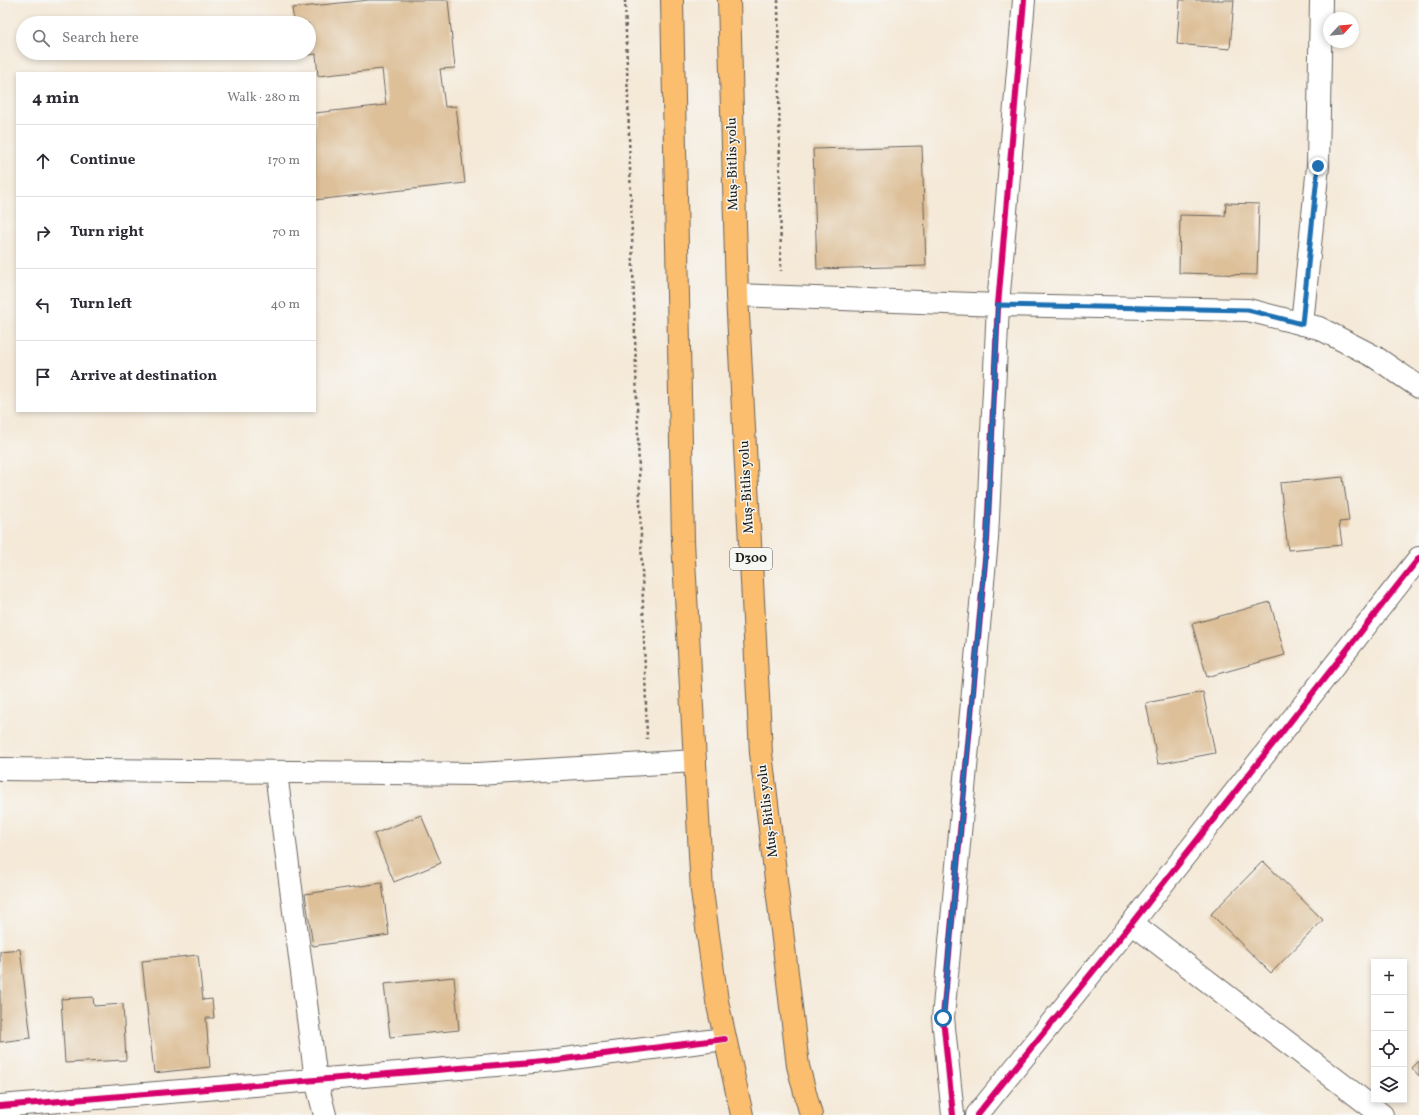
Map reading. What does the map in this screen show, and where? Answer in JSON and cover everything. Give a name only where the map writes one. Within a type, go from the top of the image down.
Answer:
[{"type":"highway","points":[[672,0],[683,542],[702,891],[717,1001],[742,1115]]},
{"type":"highway","name":"Muş-Bitlis yolu","points":[[729,0],[736,295],[762,753],[798,1066],[811,1115]]},
{"type":"street","points":[[953,1115],[943,1018],[987,539],[998,305],[1024,0]]},
{"type":"street","points":[[1302,324],[1318,166],[1321,0]]},
{"type":"street","points":[[736,295],[998,305],[1248,310],[1319,328],[1375,357],[1419,387]]},
{"type":"street","points":[[977,1115],[1132,923],[1419,558]]},
{"type":"street","points":[[0,769],[478,774],[695,761]]},
{"type":"street","points":[[276,772],[316,1080],[325,1115]]},
{"type":"street","points":[[1132,923],[1382,1115]]},
{"type":"street","points":[[0,1106],[556,1060],[725,1040]]},
{"type":"path","points":[[625,0],[648,764]]},
{"type":"path","points":[[778,0],[781,297]]},
{"type":"building","points":[[369,0],[448,0],[455,68],[440,69],[445,107],[456,106],[465,183],[316,200],[316,113],[386,105],[382,69],[318,76],[316,54],[316,16],[293,16],[292,8]]},
{"type":"building","points":[[1180,0],[1234,0],[1230,49],[1177,44]]},
{"type":"building","points":[[922,146],[926,266],[817,269],[813,149]]},
{"type":"building","points":[[1226,203],[1259,204],[1257,275],[1179,273],[1180,215],[1225,216]]},
{"type":"building","points":[[1343,477],[1349,521],[1339,522],[1342,545],[1288,550],[1280,483]]},
{"type":"building","points":[[1270,602],[1285,655],[1207,677],[1192,624]]},
{"type":"building","points":[[1203,692],[1215,753],[1158,764],[1146,703]]},
{"type":"building","points":[[421,815],[441,863],[394,882],[374,834]]},
{"type":"building","points":[[1263,861],[1323,920],[1271,973],[1211,914]]},
{"type":"building","points":[[382,883],[389,935],[313,946],[305,894]]},
{"type":"building","points":[[20,949],[31,1038],[0,1042],[0,951]]},
{"type":"building","points":[[198,955],[203,1000],[212,999],[214,1018],[206,1018],[210,1067],[154,1073],[142,961]]},
{"type":"building","points":[[454,977],[459,1030],[390,1037],[384,984]]},
{"type":"building","points":[[93,997],[94,1006],[123,1004],[126,1060],[65,1063],[61,999]]},
{"type":"building","points":[[1419,1061],[1419,1076],[1412,1068]]},
{"type":"cycle path","points":[[953,1115],[943,1018],[987,539],[998,305],[1024,0]]},
{"type":"cycle path","points":[[977,1115],[1132,923],[1419,558]]},
{"type":"cycle path","points":[[0,1106],[556,1060],[725,1039]]},
{"type":"route","points":[[943,1018],[987,539],[998,305],[1248,310],[1302,324],[1318,166]]}]
